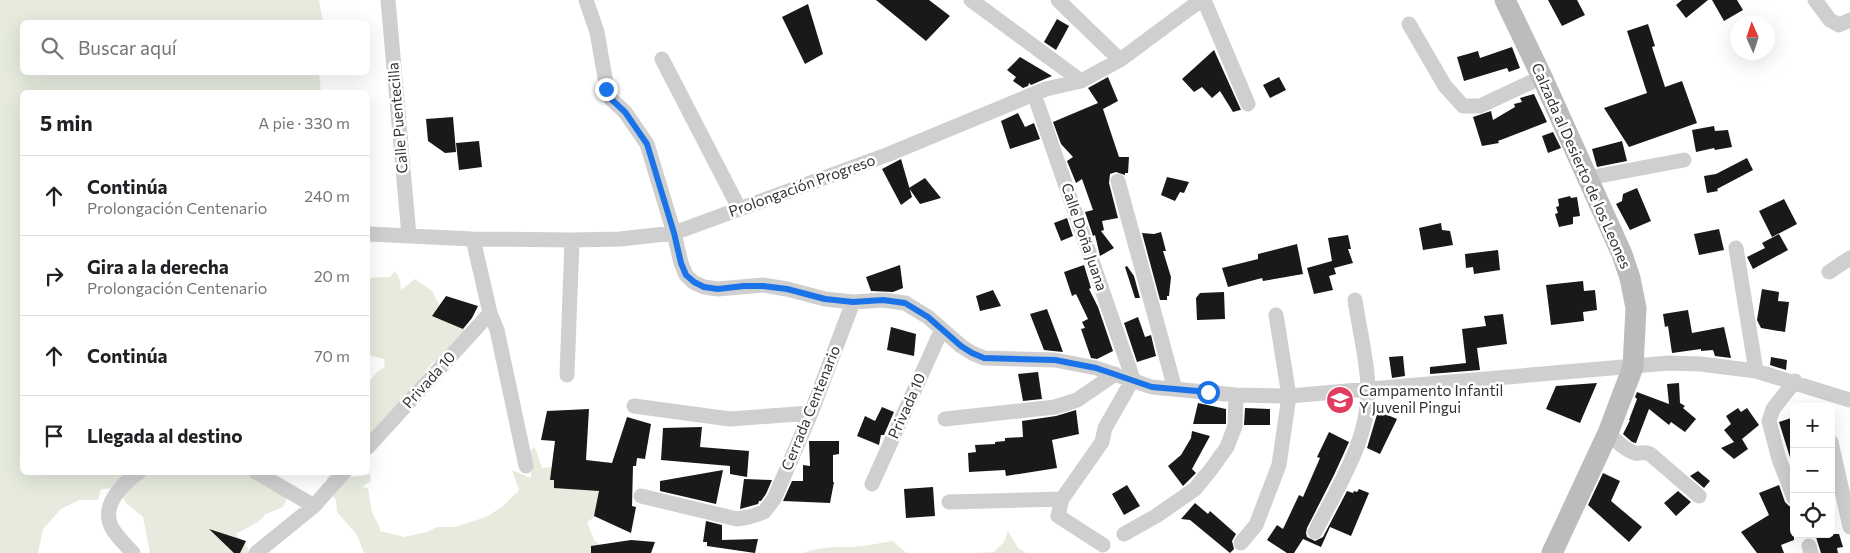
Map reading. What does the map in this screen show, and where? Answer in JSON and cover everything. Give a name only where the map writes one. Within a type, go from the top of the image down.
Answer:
[{"type":"street","name":"Calle Puentecilla","points":[[388,0],[409,236]]},
{"type":"street","points":[[586,0],[597,32],[606,89],[611,99],[625,112],[647,144],[674,233],[681,263],[686,275],[704,287],[718,289],[763,286],[787,289],[825,299],[853,302],[883,300],[905,303],[928,317],[961,346],[984,358],[1055,360],[1096,368],[1133,379],[1142,385],[1175,389],[1236,395],[1288,396],[1669,363],[1700,364],[1756,371],[1795,382],[1822,399],[1850,400]]},
{"type":"street","points":[[971,0],[1081,81]]},
{"type":"street","points":[[1058,0],[1120,60]]},
{"type":"street","name":"Prolongación Progreso","points":[[370,234],[473,239],[572,240],[620,239],[674,233],[890,154],[1046,89],[1081,81],[1120,60],[1202,0]]},
{"type":"street","points":[[1202,0],[1248,104]]},
{"type":"street","name":"Calzada al Desierto de los Leones","points":[[1505,0],[1622,254],[1630,278],[1636,308],[1633,367],[1608,433],[1552,553]]},
{"type":"street","points":[[1815,0],[1830,20],[1839,25],[1850,20]]},
{"type":"street","points":[[1409,24],[1445,86],[1463,106],[1480,106],[1542,77]]},
{"type":"street","points":[[662,59],[739,208]]},
{"type":"street","name":"Calle Doña Juana","points":[[1034,94],[1133,379]]},
{"type":"street","points":[[1588,178],[1684,160]]},
{"type":"street","points":[[1118,181],[1175,389]]},
{"type":"street","points":[[473,239],[490,313],[497,330],[526,466]]},
{"type":"street","points":[[567,375],[572,240]]},
{"type":"street","points":[[1736,248],[1756,371]]},
{"type":"street","points":[[1829,272],[1850,258]]},
{"type":"street","points":[[1315,532],[1358,444],[1365,422],[1368,388],[1355,300]]},
{"type":"street","name":"Cerrada Centenario","points":[[642,496],[736,519],[764,512],[774,499],[811,413],[853,302]]},
{"type":"street","name":"Privada 10","points":[[370,445],[490,313]]},
{"type":"street","points":[[1241,543],[1256,524],[1279,465],[1288,396],[1276,315]]},
{"type":"street","name":"Privada 10","points":[[872,484],[942,329]]},
{"type":"street","points":[[945,419],[1055,407],[1077,400],[1115,374]]},
{"type":"street","points":[[1103,545],[1058,516],[1062,499],[1102,442],[1105,428],[1133,379]]},
{"type":"street","points":[[1792,493],[1779,459],[1769,421],[1773,409],[1795,382]]},
{"type":"street","points":[[1124,534],[1156,516],[1195,489],[1212,468],[1227,447],[1235,426],[1236,395]]},
{"type":"street","points":[[634,406],[730,419],[811,413]]},
{"type":"street","points":[[1608,433],[1634,452],[1650,454],[1699,496]]},
{"type":"street","points":[[1832,448],[1850,527]]},
{"type":"street","points":[[133,553],[112,528],[108,513],[112,500],[128,480],[135,475]]},
{"type":"street","points":[[261,475],[314,506]]},
{"type":"street","points":[[256,553],[314,506],[341,475]]},
{"type":"street","points":[[949,502],[1062,499]]},
{"type":"shaded area","points":[[0,0],[319,0],[323,20],[20,20],[20,75],[319,75],[321,90],[20,90],[20,475],[276,475],[288,496],[283,507],[266,514],[258,522],[236,534],[248,548],[249,553],[150,553],[143,517],[126,503],[118,488],[101,489],[98,500],[79,500],[61,509],[43,529],[38,553],[0,553]]},
{"type":"shaded area","points":[[395,271],[400,280],[401,290],[415,279],[432,291],[444,314],[470,334],[452,357],[433,362],[370,442],[370,381],[378,371],[385,367],[384,359],[370,356],[370,278],[390,277]]},
{"type":"shaded area","points":[[535,447],[542,468],[556,467],[594,485],[608,508],[587,522],[594,540],[601,546],[629,553],[364,553],[357,535],[337,512],[336,500],[328,489],[327,478],[331,475],[354,477],[370,474],[371,481],[362,487],[368,488],[372,512],[380,531],[404,537],[427,532],[437,527],[455,527],[486,517],[502,507],[519,490],[512,470],[531,478],[531,464],[525,454]]},
{"type":"shaded area","points":[[1008,531],[1018,548],[1026,553],[976,553],[994,552],[1004,542]]},
{"type":"shaded area","points":[[893,541],[906,553],[804,553],[821,548],[861,546]]},
{"type":"building","points":[[876,0],[929,0],[950,16],[926,41]]},
{"type":"building","points":[[1548,0],[1577,0],[1585,15],[1562,26]]},
{"type":"building","points":[[1682,0],[1708,0],[1686,18],[1676,5]]},
{"type":"building","points":[[1712,0],[1737,0],[1743,10],[1734,15],[1730,15],[1730,18],[1724,21]]},
{"type":"building","points":[[808,4],[823,54],[805,64],[782,17]]},
{"type":"building","points":[[1057,19],[1069,26],[1056,50],[1044,42]]},
{"type":"building","points":[[1648,24],[1655,46],[1652,47],[1665,87],[1682,81],[1697,123],[1629,147],[1604,108],[1647,93],[1627,31]]},
{"type":"building","points":[[1512,47],[1520,68],[1509,72],[1507,68],[1464,81],[1457,57],[1478,51],[1480,58]]},
{"type":"building","points":[[1214,50],[1241,110],[1233,112],[1220,91],[1212,98],[1202,87],[1194,92],[1182,79]]},
{"type":"building","points":[[1020,57],[1052,76],[1031,85],[1029,83],[1028,86],[1023,88],[1013,81],[1016,77],[1007,70]]},
{"type":"building","points":[[1108,77],[1118,101],[1103,109],[1119,157],[1129,157],[1128,173],[1125,173],[1125,175],[1116,172],[1110,174],[1109,183],[1118,218],[1102,221],[1104,230],[1101,231],[1114,248],[1100,256],[1095,235],[1093,236],[1085,212],[1093,210],[1082,179],[1076,183],[1067,161],[1073,157],[1061,144],[1053,122],[1098,103],[1088,88]]},
{"type":"building","points":[[1279,77],[1286,90],[1270,98],[1263,85]]},
{"type":"building","points":[[1534,94],[1547,122],[1498,141],[1499,143],[1482,146],[1473,117],[1491,111],[1493,120],[1515,107],[1514,104],[1522,102],[1520,98]]},
{"type":"building","points":[[1018,113],[1025,127],[1034,123],[1040,139],[1010,149],[1001,121]]},
{"type":"building","points":[[453,117],[456,152],[445,153],[428,141],[426,119]]},
{"type":"building","points":[[1714,126],[1715,131],[1728,130],[1732,147],[1696,152],[1692,130]]},
{"type":"building","points":[[1553,132],[1561,148],[1548,153],[1542,136]]},
{"type":"building","points":[[479,141],[482,167],[459,170],[456,143]]},
{"type":"building","points":[[1622,141],[1627,161],[1597,167],[1592,149]]},
{"type":"building","points":[[1747,158],[1753,170],[1717,189],[1718,191],[1707,193],[1704,176],[1716,174]]},
{"type":"building","points":[[901,159],[912,197],[901,205],[882,169]]},
{"type":"building","points":[[1167,177],[1189,182],[1184,193],[1180,192],[1175,201],[1161,195]]},
{"type":"building","points":[[925,178],[941,198],[920,204],[909,188]]},
{"type":"building","points":[[1637,188],[1651,221],[1630,230],[1616,204],[1622,201],[1623,194]]},
{"type":"building","points":[[1570,196],[1571,198],[1577,197],[1580,216],[1573,217],[1573,224],[1559,227],[1555,214],[1558,213],[1556,207],[1559,206],[1558,199]]},
{"type":"building","points":[[1784,199],[1797,224],[1772,237],[1759,211]]},
{"type":"building","points":[[1067,218],[1073,236],[1061,241],[1054,223]]},
{"type":"building","points":[[1441,223],[1442,230],[1450,231],[1453,245],[1423,250],[1419,228]]},
{"type":"building","points":[[1719,229],[1724,250],[1699,255],[1694,234]]},
{"type":"building","points":[[1161,232],[1166,251],[1163,251],[1171,277],[1167,300],[1160,300],[1142,233],[1154,234]]},
{"type":"building","points":[[1779,234],[1788,250],[1753,269],[1747,257],[1765,248],[1762,243]]},
{"type":"building","points":[[1348,235],[1351,249],[1348,249],[1353,263],[1334,268],[1336,274],[1329,276],[1333,290],[1314,294],[1307,268],[1332,261],[1328,238]]},
{"type":"building","points":[[1297,244],[1303,274],[1263,281],[1262,278],[1228,287],[1222,268],[1258,259],[1258,254]]},
{"type":"building","points":[[1498,250],[1500,270],[1474,274],[1473,267],[1466,268],[1465,254]]},
{"type":"building","points":[[900,265],[903,288],[893,292],[871,291],[866,277]]},
{"type":"building","points":[[1084,265],[1091,288],[1089,289],[1098,307],[1113,351],[1097,359],[1091,358],[1081,329],[1085,328],[1082,322],[1088,319],[1076,294],[1072,296],[1064,272]]},
{"type":"building","points":[[1127,266],[1134,276],[1140,298],[1135,298],[1125,267]]},
{"type":"building","points":[[1583,281],[1584,291],[1595,290],[1597,310],[1583,312],[1584,321],[1551,325],[1546,285]]},
{"type":"building","points":[[1762,289],[1779,292],[1778,301],[1789,302],[1785,332],[1761,328],[1757,320]]},
{"type":"building","points":[[993,290],[1001,306],[980,311],[976,296]]},
{"type":"building","points":[[1224,292],[1225,319],[1197,320],[1196,298],[1200,293]]},
{"type":"building","points":[[446,296],[478,306],[472,318],[463,329],[432,316]]},
{"type":"building","points":[[1047,309],[1063,352],[1044,350],[1030,314]]},
{"type":"building","points":[[1688,310],[1692,333],[1724,327],[1731,358],[1715,356],[1713,350],[1701,351],[1701,349],[1672,353],[1668,326],[1665,327],[1663,314]]},
{"type":"building","points":[[1503,314],[1507,344],[1477,348],[1480,370],[1430,374],[1430,367],[1466,363],[1462,329],[1486,326],[1484,316]]},
{"type":"building","points":[[1138,317],[1145,337],[1151,335],[1156,356],[1137,362],[1124,323]]},
{"type":"building","points":[[891,327],[916,334],[914,356],[887,350]]},
{"type":"building","points":[[1403,356],[1405,376],[1392,378],[1389,357]]},
{"type":"building","points":[[1771,357],[1787,360],[1786,370],[1770,365]]},
{"type":"building","points":[[1038,372],[1042,399],[1023,401],[1018,374]]},
{"type":"building","points":[[1597,383],[1580,423],[1546,409],[1556,386]]},
{"type":"building","points":[[1679,383],[1680,403],[1696,419],[1685,432],[1671,422],[1669,425],[1649,409],[1636,443],[1639,444],[1632,442],[1623,434],[1637,399],[1635,397],[1637,392],[1669,404],[1667,384]]},
{"type":"building","points":[[1198,403],[1226,409],[1226,424],[1193,424]]},
{"type":"building","points":[[882,407],[894,412],[884,435],[881,435],[879,445],[857,436],[865,416],[875,421]]},
{"type":"building","points":[[1245,408],[1270,409],[1270,425],[1244,425]]},
{"type":"building","points":[[1738,408],[1741,412],[1747,408],[1759,425],[1742,439],[1748,449],[1734,459],[1721,448],[1734,442],[1724,430],[1731,424],[1726,416]]},
{"type":"building","points":[[589,409],[586,460],[612,463],[627,417],[651,424],[645,459],[637,458],[636,466],[633,466],[632,506],[636,507],[631,533],[594,516],[599,491],[554,488],[554,480],[550,480],[555,441],[541,440],[547,411]]},
{"type":"building","points":[[1076,410],[1079,434],[1052,440],[1057,468],[1006,476],[1005,470],[969,472],[968,453],[976,452],[975,445],[995,444],[995,442],[1005,441],[1005,438],[1023,437],[1022,421],[1056,416]]},
{"type":"building","points":[[1378,411],[1397,419],[1380,454],[1367,448]]},
{"type":"building","points":[[1790,418],[1790,458],[1779,422]]},
{"type":"building","points":[[702,427],[700,447],[749,451],[747,477],[730,474],[730,466],[661,460],[663,428]]},
{"type":"building","points":[[1192,431],[1210,436],[1192,469],[1196,473],[1183,486],[1168,466],[1181,455],[1191,438]]},
{"type":"building","points":[[1329,432],[1349,442],[1307,528],[1307,537],[1315,541],[1323,537],[1347,491],[1353,493],[1359,489],[1369,493],[1351,536],[1330,527],[1321,547],[1303,539],[1294,553],[1287,553],[1267,540],[1277,525],[1283,529],[1299,495],[1303,497],[1320,458],[1317,457]]},
{"type":"building","points":[[809,441],[839,441],[839,454],[833,455],[834,482],[830,503],[783,501],[792,481],[803,481],[803,465],[810,466]]},
{"type":"building","points":[[723,470],[716,504],[660,491],[660,481]]},
{"type":"building","points":[[1698,471],[1710,481],[1704,488],[1690,476]]},
{"type":"building","points":[[1603,473],[1620,481],[1611,501],[1642,527],[1629,542],[1588,505]]},
{"type":"building","points":[[744,479],[772,480],[766,494],[758,504],[740,509]]},
{"type":"building","points":[[1127,485],[1140,506],[1124,515],[1112,494]]},
{"type":"building","points":[[1779,485],[1785,502],[1790,506],[1790,538],[1794,538],[1794,540],[1781,545],[1784,553],[1757,553],[1741,532],[1769,515],[1759,493]]},
{"type":"building","points":[[933,487],[935,516],[906,518],[904,489]]},
{"type":"building","points":[[1678,491],[1691,502],[1676,516],[1664,503]]},
{"type":"building","points":[[1195,503],[1208,514],[1210,511],[1236,534],[1232,541],[1234,549],[1230,553],[1190,520],[1181,519]]},
{"type":"building","points":[[706,521],[722,525],[722,540],[758,539],[755,553],[707,546],[707,542],[703,542]]},
{"type":"building","points":[[209,529],[246,541],[240,553],[234,553]]},
{"type":"building","points":[[1835,534],[1839,534],[1843,547],[1837,548],[1838,553],[1821,553],[1816,538],[1835,538]]},
{"type":"building","points":[[631,540],[655,542],[651,553],[591,553],[591,546]]},
{"type":"place","name":"Campamento Infantil Y Juvenil Pingui","points":[[1340,400]]},
{"type":"route","points":[[606,89],[611,99],[625,112],[647,144],[674,233],[681,263],[686,275],[694,282],[704,287],[718,289],[763,286],[787,289],[825,299],[853,302],[883,300],[905,303],[928,317],[961,346],[984,358],[1055,360],[1096,368],[1133,379],[1142,385],[1208,392]]}]
